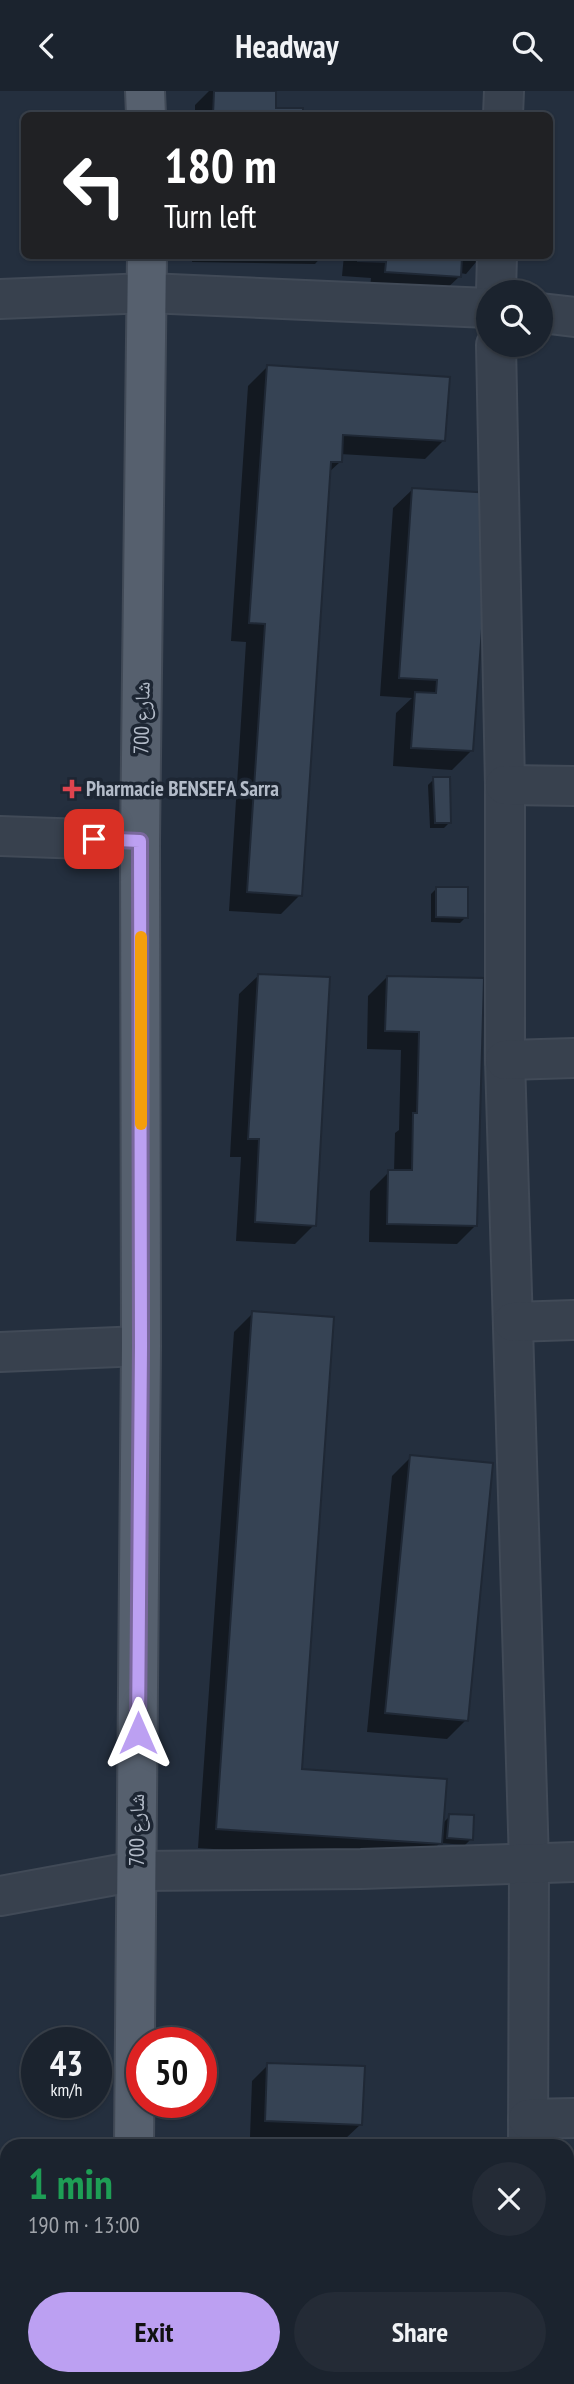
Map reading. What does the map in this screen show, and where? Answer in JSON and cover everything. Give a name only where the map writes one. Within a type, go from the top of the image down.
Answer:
[{"type":"main road","points":[[145,91],[146,112]]},
{"type":"main road","name":"شارع 700","points":[[134,2139],[141,1346],[140,841],[147,259]]},
{"type":"street","points":[[503,112],[504,91]]},
{"type":"street","points":[[496,280],[497,259]]},
{"type":"street","points":[[0,299],[148,293],[476,307]]},
{"type":"street","points":[[553,314],[574,317]]},
{"type":"street","points":[[496,357],[505,785],[505,1060],[529,1863],[528,2132],[574,2118]]},
{"type":"street","points":[[505,785],[574,786]]},
{"type":"street","points":[[0,836],[140,841]]},
{"type":"street","points":[[505,1060],[574,1058]]},
{"type":"street","points":[[513,1322],[574,1320]]},
{"type":"street","points":[[0,1352],[141,1346]]},
{"type":"street","points":[[0,1896],[137,1871],[361,1869],[574,1861]]},
{"type":"building","points":[[214,91],[276,91],[276,108],[303,108],[303,112],[213,112]]},
{"type":"building","points":[[462,259],[461,277],[385,272],[386,262],[358,261]]},
{"type":"building","points":[[267,365],[450,377],[445,441],[343,435],[342,462],[331,462],[302,896],[247,892],[265,624],[249,623]]},
{"type":"building","points":[[412,488],[492,493],[473,751],[411,748],[415,692],[436,693],[437,680],[399,678]]},
{"type":"building","points":[[433,777],[450,777],[451,823],[435,823]]},
{"type":"building","points":[[436,887],[468,887],[468,918],[436,917]]},
{"type":"building","points":[[258,974],[330,977],[316,1226],[255,1222],[259,1139],[248,1139]]},
{"type":"building","points":[[387,976],[484,978],[477,1226],[387,1224],[388,1170],[412,1170],[413,1113],[417,1113],[419,1032],[385,1031]]},
{"type":"building","points":[[252,1311],[334,1317],[302,1769],[447,1779],[442,1844],[216,1829]]},
{"type":"building","points":[[410,1455],[493,1463],[468,1721],[385,1713]]},
{"type":"building","points":[[449,1814],[474,1815],[473,1840],[447,1838]]},
{"type":"building","points":[[267,2063],[365,2066],[362,2125],[265,2121]]},
{"type":"slow traffic","points":[[141,937],[141,1124]]},
{"type":"place","name":"Pharmacie BENSEFA Sarra","points":[[72,789]]},
{"type":"route","points":[[94,839],[140,841],[141,1346],[138,1733]]}]
